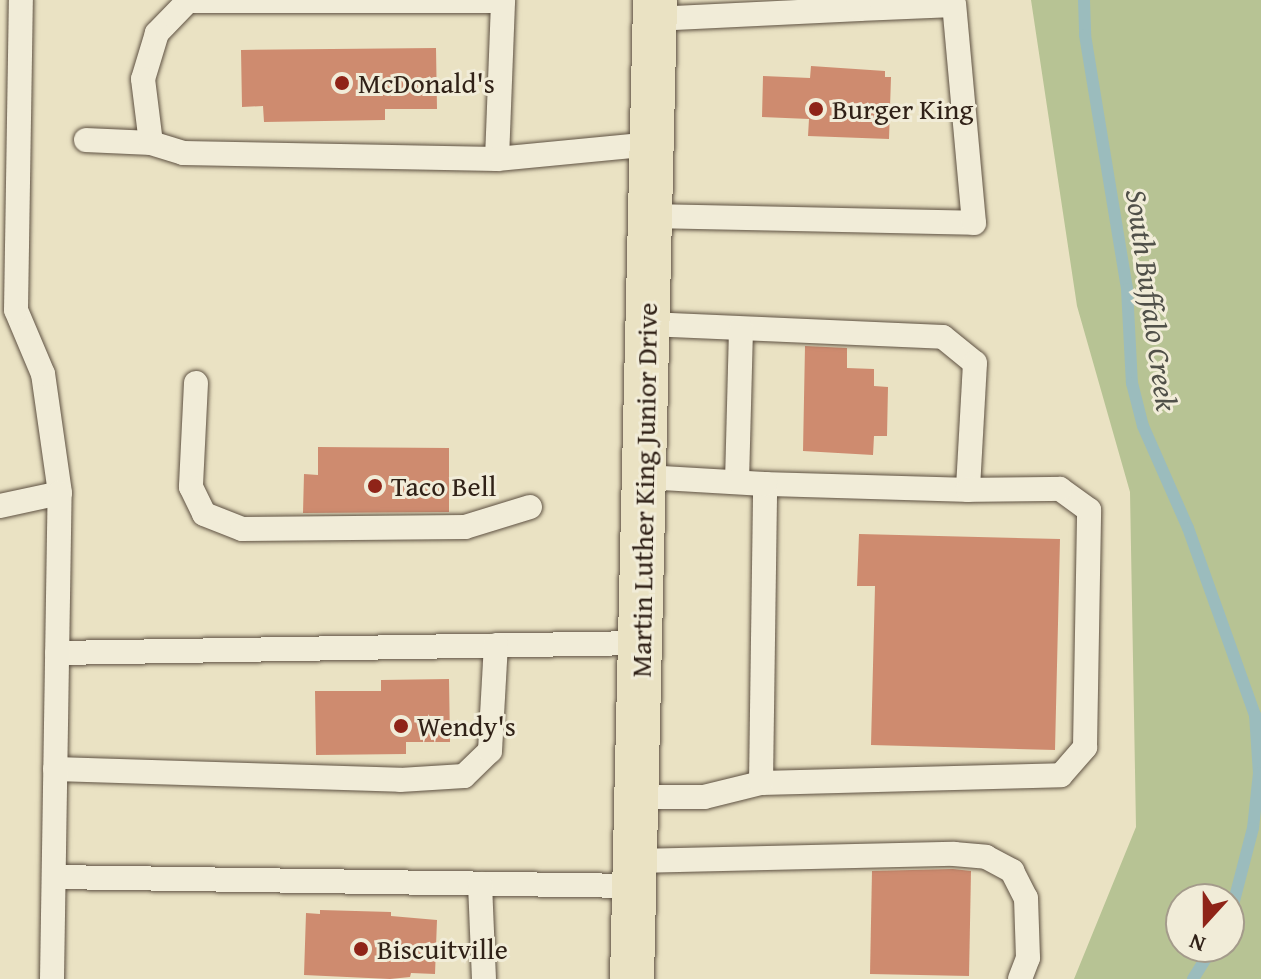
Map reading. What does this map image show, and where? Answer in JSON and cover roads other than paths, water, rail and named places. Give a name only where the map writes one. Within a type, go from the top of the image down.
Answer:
[{"type":"highway","name":"Martin Luther King Junior Drive","points":[[632,979],[655,9]]},
{"type":"lane","points":[[21,0],[16,310],[43,374],[60,493],[52,979]]},
{"type":"lane","points":[[151,143],[143,79],[157,33],[188,1],[503,1],[497,159]]},
{"type":"lane","points":[[650,216],[974,223],[954,5],[655,9]]},
{"type":"lane","points":[[86,140],[151,143],[183,153],[497,159],[652,144]]},
{"type":"lane","points":[[648,324],[943,337],[975,363],[968,490]]},
{"type":"lane","points":[[737,482],[741,329]]},
{"type":"lane","points":[[196,383],[191,487],[204,514],[242,529],[465,527],[530,507]]},
{"type":"lane","points":[[636,797],[704,797],[761,783],[1061,775],[1085,747],[1089,510],[1060,489],[968,490],[644,477]]},
{"type":"lane","points":[[761,783],[765,484]]},
{"type":"lane","points":[[0,506],[60,493]]},
{"type":"lane","points":[[57,653],[640,643]]},
{"type":"lane","points":[[55,769],[385,780],[464,776],[490,751],[496,645]]},
{"type":"lane","points":[[54,877],[480,884],[954,854],[986,857],[1012,871],[1026,898],[1028,958],[1020,979]]},
{"type":"lane","points":[[480,884],[484,979]]},
{"type":"waterway","name":"South Buffalo Creek","points":[[1084,0],[1085,35],[1127,289],[1132,383],[1143,426],[1188,528],[1255,715],[1259,773],[1253,828],[1239,883]]},
{"type":"waterway","name":"South Buffalo Creek","points":[[1193,979],[1203,963]]},
{"type":"place","name":"McDonald's","points":[[342,83]]},
{"type":"place","name":"Burger King","points":[[816,109]]},
{"type":"place","name":"Taco Bell","points":[[375,486]]},
{"type":"place","name":"Wendy's","points":[[401,726]]},
{"type":"place","name":"Biscuitville","points":[[361,949]]}]
